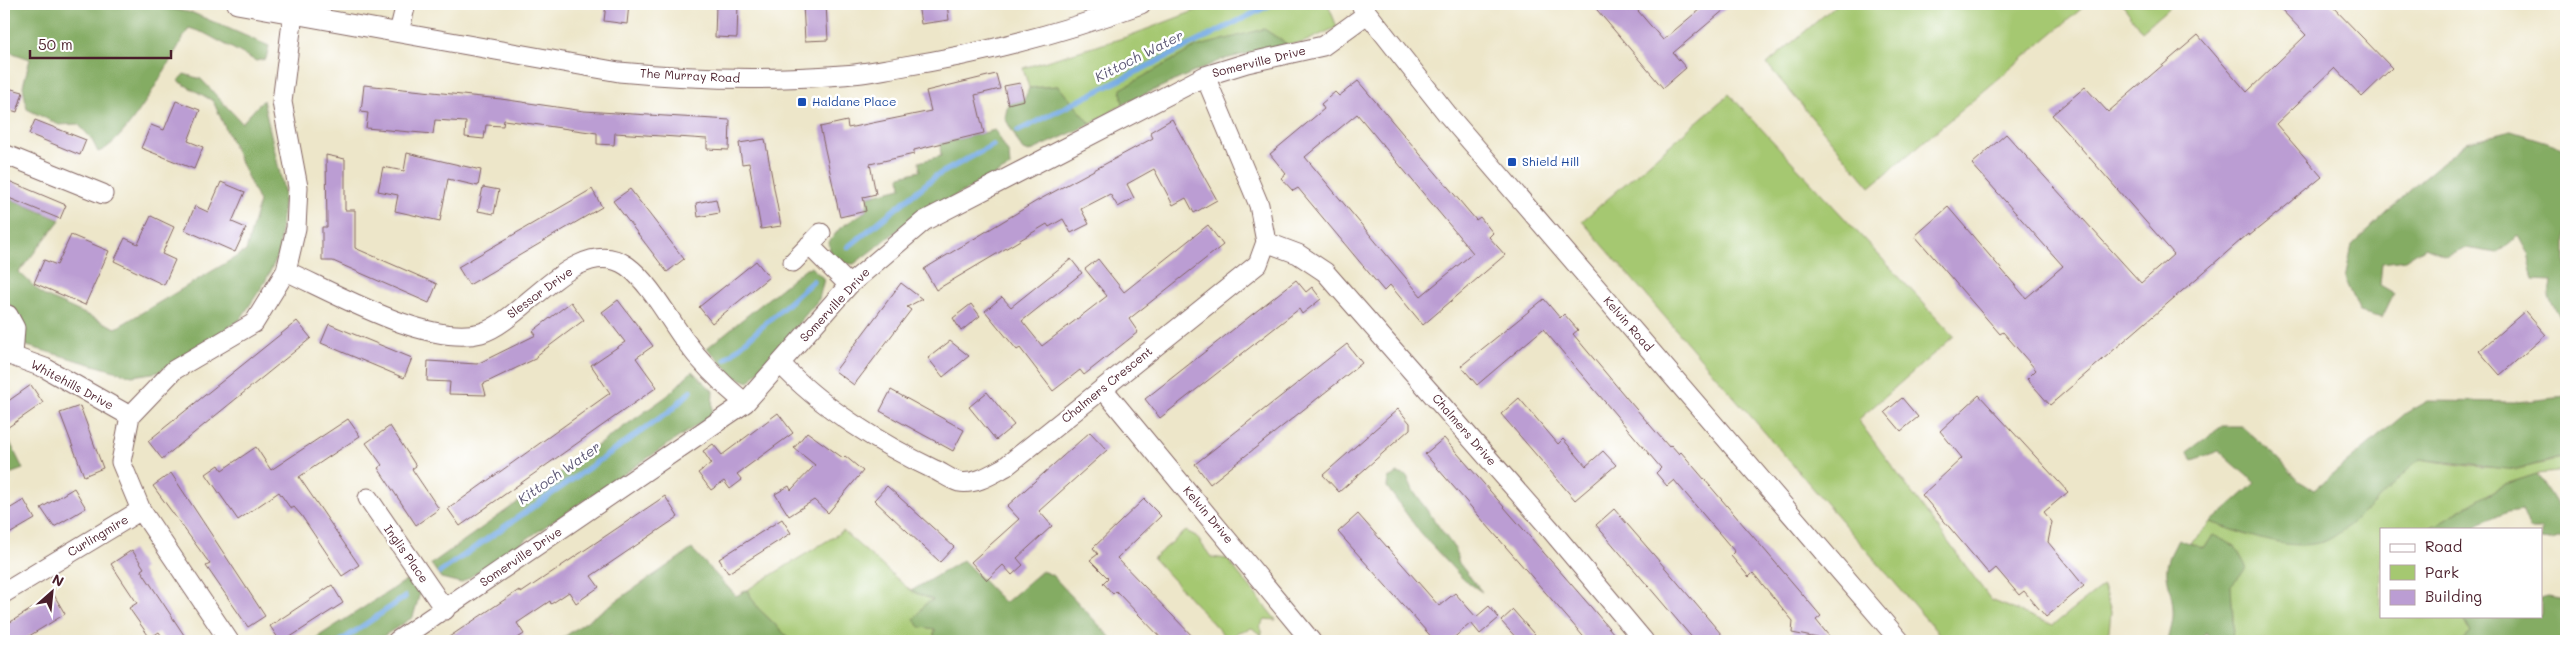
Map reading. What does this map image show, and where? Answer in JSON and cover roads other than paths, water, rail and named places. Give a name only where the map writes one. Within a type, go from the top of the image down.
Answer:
[{"type":"street","name":"The Murray Road","points":[[237,4],[619,72],[670,77],[737,79],[844,75],[925,63],[986,50],[1089,22],[1141,4]]},
{"type":"street","points":[[399,32],[406,4]]},
{"type":"street","name":"Somerville Drive","points":[[397,641],[445,610],[745,403],[849,285],[924,221],[1205,76],[1247,63],[1323,46],[1363,9]]},
{"type":"street","name":"Kelvin Road","points":[[1363,9],[1448,115],[1900,641]]},
{"type":"street","points":[[229,641],[141,510],[121,462],[130,416],[174,370],[254,323],[286,271],[296,228],[298,187],[282,102],[293,14]]},
{"type":"street","points":[[1205,76],[1259,205],[1266,242]]},
{"type":"street","points":[[4,154],[103,194]]},
{"type":"street","points":[[793,262],[815,239],[849,285]]},
{"type":"street","name":"Chalmers Crescent","points":[[781,364],[798,382],[849,420],[915,461],[959,482],[980,480],[1005,467],[1258,264],[1266,242]]},
{"type":"street","name":"Chalmers Drive","points":[[1266,242],[1298,254],[1325,272],[1551,530],[1644,641]]},
{"type":"street","name":"Slessor Drive","points":[[286,271],[421,330],[466,336],[483,332],[500,322],[554,280],[578,265],[609,259],[627,266],[652,293],[711,374],[745,403]]},
{"type":"street","name":"Whitehills Drive","points":[[4,314],[8,315],[15,328],[9,354],[45,368],[130,416]]},
{"type":"street","name":"Kelvin Drive","points":[[1103,389],[1312,641]]},
{"type":"street","name":"Inglis Place","points":[[368,498],[445,610]]},
{"type":"street","name":"Curlingmire","points":[[4,593],[141,510]]},
{"type":"waterway","name":"Kittoch Water","points":[[1018,131],[1272,4]]},
{"type":"waterway","name":"Kittoch Water","points":[[848,247],[936,176],[993,145]]},
{"type":"waterway","name":"Kittoch Water","points":[[726,359],[813,281]]},
{"type":"waterway","name":"Kittoch Water","points":[[440,572],[670,411],[691,391]]},
{"type":"waterway","name":"Kittoch Water","points":[[341,641],[405,597]]},
{"type":"place","name":"Haldane Place","points":[[802,102]]},
{"type":"place","name":"Shield Hill","points":[[1512,162]]}]
